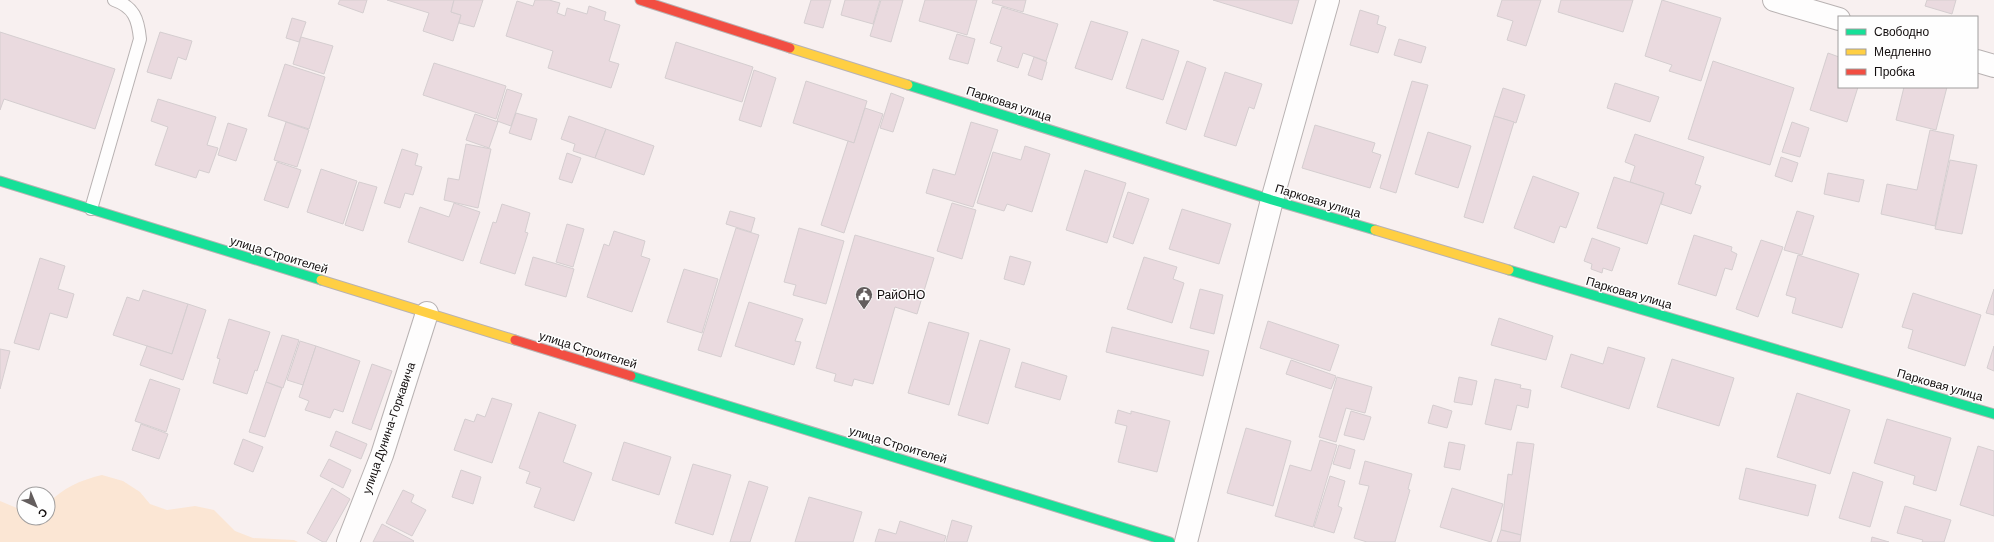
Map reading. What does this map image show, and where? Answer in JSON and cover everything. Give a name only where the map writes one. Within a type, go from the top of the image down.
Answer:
[{"type":"street","name":"Парковая улица","points":[[640,0],[1272,200],[1994,414]]},
{"type":"street","points":[[1186,542],[1272,200],[1328,0]]},
{"type":"street","points":[[1774,0],[1838,19]]},
{"type":"street","points":[[1978,61],[1994,66]]},
{"type":"street","name":"улица Строителей","points":[[0,181],[1170,542]]},
{"type":"street","name":"улица Дунина-Горкавича","points":[[348,542],[382,455],[427,314]]},
{"type":"lane","points":[[91,208],[140,39],[139,22],[133,13],[121,2],[114,0]]},
{"type":"shaded area","points":[[102,475],[123,481],[140,492],[150,504],[167,510],[195,506],[214,510],[235,531],[253,538],[294,540],[298,542],[0,542],[0,501],[16,508],[16,526],[56,526],[56,496],[73,485]]},
{"type":"building","points":[[340,0],[367,0],[363,13],[338,4]]},
{"type":"building","points":[[387,0],[454,0],[451,12],[461,15],[453,41],[423,31],[429,13]]},
{"type":"building","points":[[454,0],[483,0],[474,27],[459,23],[461,15],[451,12]]},
{"type":"building","points":[[535,0],[549,0],[560,3],[557,13],[565,16],[567,8],[587,14],[589,6],[606,12],[604,20],[620,25],[609,61],[619,64],[611,88],[548,68],[553,51],[506,36],[517,1],[533,6]]},
{"type":"building","points":[[811,0],[831,0],[823,28],[804,23]]},
{"type":"building","points":[[845,0],[880,0],[873,24],[841,15]]},
{"type":"building","points":[[881,0],[903,0],[891,42],[870,36]]},
{"type":"building","points":[[925,0],[977,0],[967,35],[919,21]]},
{"type":"building","points":[[993,0],[1026,0],[1023,12],[992,3]]},
{"type":"building","points":[[1213,0],[1299,0],[1292,24]]},
{"type":"building","points":[[1502,0],[1541,0],[1526,46],[1507,40],[1513,21],[1497,16]]},
{"type":"building","points":[[1561,0],[1633,0],[1623,32],[1558,12]]},
{"type":"building","points":[[1662,0],[1721,18],[1701,81],[1669,71],[1672,65],[1645,56]]},
{"type":"building","points":[[1927,0],[1956,0],[1952,14],[1925,6]]},
{"type":"building","points":[[1002,7],[1058,24],[1046,61],[1023,53],[1018,68],[997,61],[1002,47],[990,43]]},
{"type":"building","points":[[1360,10],[1379,16],[1377,24],[1386,27],[1378,53],[1350,45]]},
{"type":"building","points":[[292,18],[306,22],[299,42],[286,38]]},
{"type":"building","points":[[1091,21],[1128,32],[1112,80],[1075,68]]},
{"type":"building","points":[[0,32],[115,69],[95,129],[4,99],[0,110]]},
{"type":"building","points":[[160,32],[192,41],[186,60],[178,57],[171,79],[147,72]]},
{"type":"building","points":[[957,34],[975,39],[968,64],[949,59]]},
{"type":"building","points":[[301,37],[333,46],[324,74],[293,64]]},
{"type":"building","points":[[1142,39],[1179,51],[1163,100],[1126,88]]},
{"type":"building","points":[[1399,39],[1426,47],[1421,63],[1394,55]]},
{"type":"building","points":[[676,42],[753,67],[742,102],[665,78]]},
{"type":"building","points":[[1828,53],[1838,57],[1838,88],[1858,88],[1847,122],[1810,110]]},
{"type":"building","points":[[1034,57],[1047,62],[1042,80],[1028,75]]},
{"type":"building","points":[[1187,61],[1206,68],[1186,130],[1166,123]]},
{"type":"building","points":[[1713,61],[1794,88],[1770,165],[1688,139]]},
{"type":"building","points":[[434,63],[506,86],[496,119],[423,95]]},
{"type":"building","points":[[285,64],[325,77],[309,129],[268,116]]},
{"type":"building","points":[[754,70],[776,78],[761,127],[739,120]]},
{"type":"building","points":[[1225,72],[1262,84],[1254,109],[1249,107],[1236,146],[1204,136]]},
{"type":"building","points":[[806,81],[867,101],[854,143],[793,123]]},
{"type":"building","points":[[1412,81],[1428,85],[1396,193],[1380,188]]},
{"type":"building","points":[[1615,83],[1659,97],[1650,122],[1607,108]]},
{"type":"building","points":[[1503,88],[1525,95],[1516,123],[1494,116]]},
{"type":"building","points":[[1904,88],[1947,88],[1936,130],[1896,120]]},
{"type":"building","points":[[507,89],[522,94],[511,126],[497,121]]},
{"type":"building","points":[[891,93],[904,98],[893,132],[880,128]]},
{"type":"building","points":[[158,99],[216,117],[207,145],[218,148],[209,173],[199,170],[196,178],[155,165],[168,127],[151,121]]},
{"type":"building","points":[[865,108],[883,114],[844,233],[821,225],[848,141],[854,143]]},
{"type":"building","points":[[516,113],[537,119],[531,140],[509,133]]},
{"type":"building","points":[[475,114],[498,122],[489,148],[466,140]]},
{"type":"building","points":[[569,116],[606,129],[595,158],[573,151],[575,144],[561,139]]},
{"type":"building","points":[[1494,116],[1514,122],[1483,223],[1464,217]]},
{"type":"building","points":[[286,122],[309,130],[297,167],[274,160]]},
{"type":"building","points":[[971,122],[998,130],[973,207],[926,193],[933,169],[955,175]]},
{"type":"building","points":[[1792,122],[1809,128],[1800,157],[1782,152]]},
{"type":"building","points":[[228,123],[247,129],[236,161],[218,155]]},
{"type":"building","points":[[1315,125],[1375,143],[1372,152],[1381,155],[1370,188],[1302,168]]},
{"type":"building","points":[[606,129],[654,146],[644,175],[595,158]]},
{"type":"building","points":[[1930,130],[1954,135],[1935,226],[1881,214],[1887,184],[1917,190]]},
{"type":"building","points":[[1428,132],[1471,146],[1458,188],[1415,174]]},
{"type":"building","points":[[1635,134],[1704,157],[1695,184],[1701,186],[1691,214],[1661,204],[1664,193],[1630,182],[1635,166],[1625,162]]},
{"type":"building","points":[[466,144],[491,149],[478,208],[444,200],[448,178],[459,180]]},
{"type":"building","points":[[1025,146],[1050,154],[1032,212],[1007,204],[1004,211],[977,203],[993,152],[1021,160]]},
{"type":"building","points":[[402,149],[418,154],[415,165],[422,167],[413,195],[405,193],[400,208],[384,203]]},
{"type":"building","points":[[567,153],[581,158],[572,183],[559,179]]},
{"type":"building","points":[[1781,157],[1798,163],[1792,182],[1775,176]]},
{"type":"building","points":[[1950,160],[1977,165],[1962,234],[1935,229]]},
{"type":"building","points":[[277,162],[301,170],[288,208],[264,200]]},
{"type":"building","points":[[321,169],[357,181],[343,224],[307,212]]},
{"type":"building","points":[[1085,170],[1126,183],[1107,243],[1066,230]]},
{"type":"building","points":[[1828,173],[1864,180],[1859,202],[1824,194]]},
{"type":"building","points":[[1533,176],[1579,193],[1566,228],[1560,226],[1554,243],[1514,228]]},
{"type":"building","points":[[1614,177],[1664,193],[1647,244],[1597,228]]},
{"type":"building","points":[[359,182],[377,187],[363,231],[345,225]]},
{"type":"building","points":[[1128,192],[1149,199],[1133,244],[1113,237]]},
{"type":"building","points":[[454,203],[480,212],[463,261],[408,242],[420,207],[449,217]]},
{"type":"building","points":[[952,203],[976,210],[962,259],[937,251]]},
{"type":"building","points":[[502,204],[530,213],[525,232],[528,233],[515,274],[480,263],[493,222],[496,223]]},
{"type":"building","points":[[1182,209],[1231,224],[1219,264],[1169,249]]},
{"type":"building","points":[[730,211],[755,218],[751,232],[726,224]]},
{"type":"building","points":[[1797,211],[1814,216],[1802,255],[1784,250]]},
{"type":"building","points":[[567,224],[584,229],[573,267],[556,262]]},
{"type":"building","points":[[736,228],[759,235],[721,357],[698,350]]},
{"type":"building","points":[[799,228],[844,241],[826,304],[793,295],[796,285],[784,282]]},
{"type":"building","points":[[614,231],[645,241],[641,256],[650,259],[632,312],[587,297],[604,244],[609,246]]},
{"type":"building","name":"РайОНО","points":[[855,235],[934,258],[917,314],[895,307],[873,384],[854,379],[852,386],[834,381],[836,374],[816,368]]},
{"type":"building","points":[[1694,235],[1732,247],[1731,251],[1737,254],[1732,270],[1725,268],[1716,296],[1678,284]]},
{"type":"building","points":[[1592,238],[1620,248],[1612,271],[1603,268],[1602,273],[1591,269],[1592,264],[1584,261]]},
{"type":"building","points":[[1761,240],[1783,247],[1758,317],[1736,309]]},
{"type":"building","points":[[1798,255],[1859,274],[1842,328],[1792,313],[1796,298],[1786,295]]},
{"type":"building","points":[[1010,256],[1031,262],[1024,285],[1004,279]]},
{"type":"building","points":[[533,257],[574,269],[566,297],[525,285]]},
{"type":"building","points":[[1144,257],[1177,267],[1173,279],[1184,283],[1172,323],[1127,309]]},
{"type":"building","points":[[40,258],[65,266],[58,289],[74,294],[67,318],[50,313],[39,350],[14,343]]},
{"type":"building","points":[[684,269],[718,279],[702,333],[667,322]]},
{"type":"building","points":[[1200,289],[1223,295],[1214,334],[1190,328]]},
{"type":"building","points":[[1994,289],[1994,315],[1986,313]]},
{"type":"building","points":[[143,290],[188,304],[172,354],[113,335],[127,297],[139,301]]},
{"type":"building","points":[[1913,293],[1981,315],[1965,366],[1908,348],[1913,330],[1902,327]]},
{"type":"building","points":[[749,302],[803,319],[795,341],[801,342],[794,365],[735,346]]},
{"type":"building","points":[[188,304],[206,310],[183,380],[140,365],[147,346],[172,354]]},
{"type":"building","points":[[1499,318],[1553,336],[1546,360],[1491,345]]},
{"type":"building","points":[[229,319],[270,332],[257,371],[255,370],[247,394],[213,383],[220,359],[217,358]]},
{"type":"building","points":[[1268,321],[1339,345],[1330,371],[1260,348]]},
{"type":"building","points":[[929,322],[969,333],[949,405],[908,393]]},
{"type":"building","points":[[1112,327],[1209,351],[1203,376],[1106,352]]},
{"type":"building","points":[[282,335],[299,340],[283,388],[266,382]]},
{"type":"building","points":[[980,340],[1010,349],[988,424],[958,415]]},
{"type":"building","points":[[300,341],[316,346],[303,385],[287,380]]},
{"type":"building","points":[[316,346],[360,361],[343,412],[334,409],[330,418],[305,410],[309,401],[299,397]]},
{"type":"building","points":[[1994,346],[1994,371],[1987,368]]},
{"type":"building","points":[[1608,347],[1645,358],[1629,409],[1561,387],[1571,354],[1603,364]]},
{"type":"building","points":[[0,349],[10,351],[0,389]]},
{"type":"building","points":[[1672,359],[1734,378],[1719,426],[1657,407]]},
{"type":"building","points":[[1291,360],[1336,376],[1331,389],[1286,374]]},
{"type":"building","points":[[1022,362],[1067,376],[1060,400],[1015,387]]},
{"type":"building","points":[[372,364],[392,371],[371,430],[352,423]]},
{"type":"building","points":[[1337,377],[1372,387],[1365,413],[1346,408],[1336,442],[1319,437]]},
{"type":"building","points":[[1459,377],[1477,381],[1472,405],[1454,402]]},
{"type":"building","points":[[150,379],[180,389],[166,432],[135,421]]},
{"type":"building","points":[[1495,379],[1521,385],[1520,388],[1531,390],[1528,408],[1517,405],[1511,430],[1485,424]]},
{"type":"building","points":[[266,382],[282,388],[265,437],[249,432]]},
{"type":"building","points":[[1797,393],[1850,410],[1830,474],[1777,457]]},
{"type":"building","points":[[492,398],[512,404],[492,463],[454,450],[465,419],[474,422],[477,414],[485,417]]},
{"type":"building","points":[[1433,405],[1452,411],[1447,428],[1428,423]]},
{"type":"building","points":[[1118,410],[1131,414],[1131,411],[1170,421],[1157,472],[1118,462],[1127,426],[1115,423]]},
{"type":"building","points":[[1351,411],[1371,417],[1364,440],[1344,435]]},
{"type":"building","points":[[539,412],[576,425],[563,462],[592,473],[574,521],[534,507],[541,488],[526,483],[530,472],[519,468]]},
{"type":"building","points":[[1887,419],[1951,438],[1936,491],[1913,484],[1915,476],[1874,463]]},
{"type":"building","points":[[141,424],[168,434],[159,459],[132,450]]},
{"type":"building","points":[[1246,428],[1291,441],[1273,506],[1227,493]]},
{"type":"building","points":[[336,431],[367,444],[361,459],[330,446]]},
{"type":"building","points":[[243,439],[263,447],[253,472],[234,464]]},
{"type":"building","points":[[1320,440],[1337,445],[1313,527],[1275,516],[1290,465],[1311,471]]},
{"type":"building","points":[[624,442],[671,457],[659,495],[612,480]]},
{"type":"building","points":[[1449,442],[1465,445],[1460,470],[1444,467]]},
{"type":"building","points":[[1517,442],[1534,444],[1521,535],[1501,530],[1508,474],[1512,475]]},
{"type":"building","points":[[1339,445],[1355,450],[1350,469],[1333,464]]},
{"type":"building","points":[[1978,446],[1994,451],[1994,516],[1960,505]]},
{"type":"building","points":[[329,459],[351,470],[343,488],[320,476]]},
{"type":"building","points":[[1365,461],[1412,474],[1408,489],[1410,490],[1395,542],[1367,542],[1354,538],[1369,486],[1359,484]]},
{"type":"building","points":[[693,464],[731,475],[713,535],[675,523]]},
{"type":"building","points":[[1746,468],[1816,485],[1808,516],[1739,499]]},
{"type":"building","points":[[461,470],[481,477],[473,504],[452,497]]},
{"type":"building","points":[[1853,472],[1883,482],[1870,527],[1839,518]]},
{"type":"building","points":[[1330,476],[1345,481],[1338,506],[1342,508],[1334,533],[1314,527]]},
{"type":"building","points":[[749,481],[768,487],[750,542],[730,542]]},
{"type":"building","points":[[332,488],[350,499],[326,542],[323,542],[307,533]]},
{"type":"building","points":[[1452,488],[1503,504],[1491,542],[1440,527]]},
{"type":"building","points":[[403,490],[414,495],[411,502],[426,510],[412,536],[386,523]]},
{"type":"building","points":[[809,497],[862,512],[853,542],[795,542]]},
{"type":"building","points":[[1905,506],[1951,520],[1944,542],[1922,542],[1923,540],[1897,533]]},
{"type":"building","points":[[952,520],[972,526],[967,542],[946,542]]},
{"type":"building","points":[[900,521],[946,536],[944,542],[875,542],[879,529],[896,534]]},
{"type":"building","points":[[382,524],[414,541],[373,542]]},
{"type":"building","points":[[1501,530],[1521,535],[1520,542],[1497,542]]},
{"type":"building","points":[[1872,537],[1889,542],[1871,542]]},
{"type":"traffic: fast","points":[[908,85],[1272,200],[1375,230]]},
{"type":"traffic: fast","points":[[0,181],[321,280]]},
{"type":"traffic: fast","points":[[1509,270],[1994,414]]},
{"type":"traffic: fast","points":[[631,376],[1170,542]]},
{"type":"traffic: slow","points":[[790,48],[908,85]]},
{"type":"traffic: slow","points":[[1375,230],[1509,270]]},
{"type":"traffic: slow","points":[[321,280],[515,340]]},
{"type":"traffic: jam","points":[[640,0],[790,48]]},
{"type":"traffic: jam","points":[[515,340],[631,376]]},
{"type":"place","name":"РайОНО","points":[[864,310]]}]
